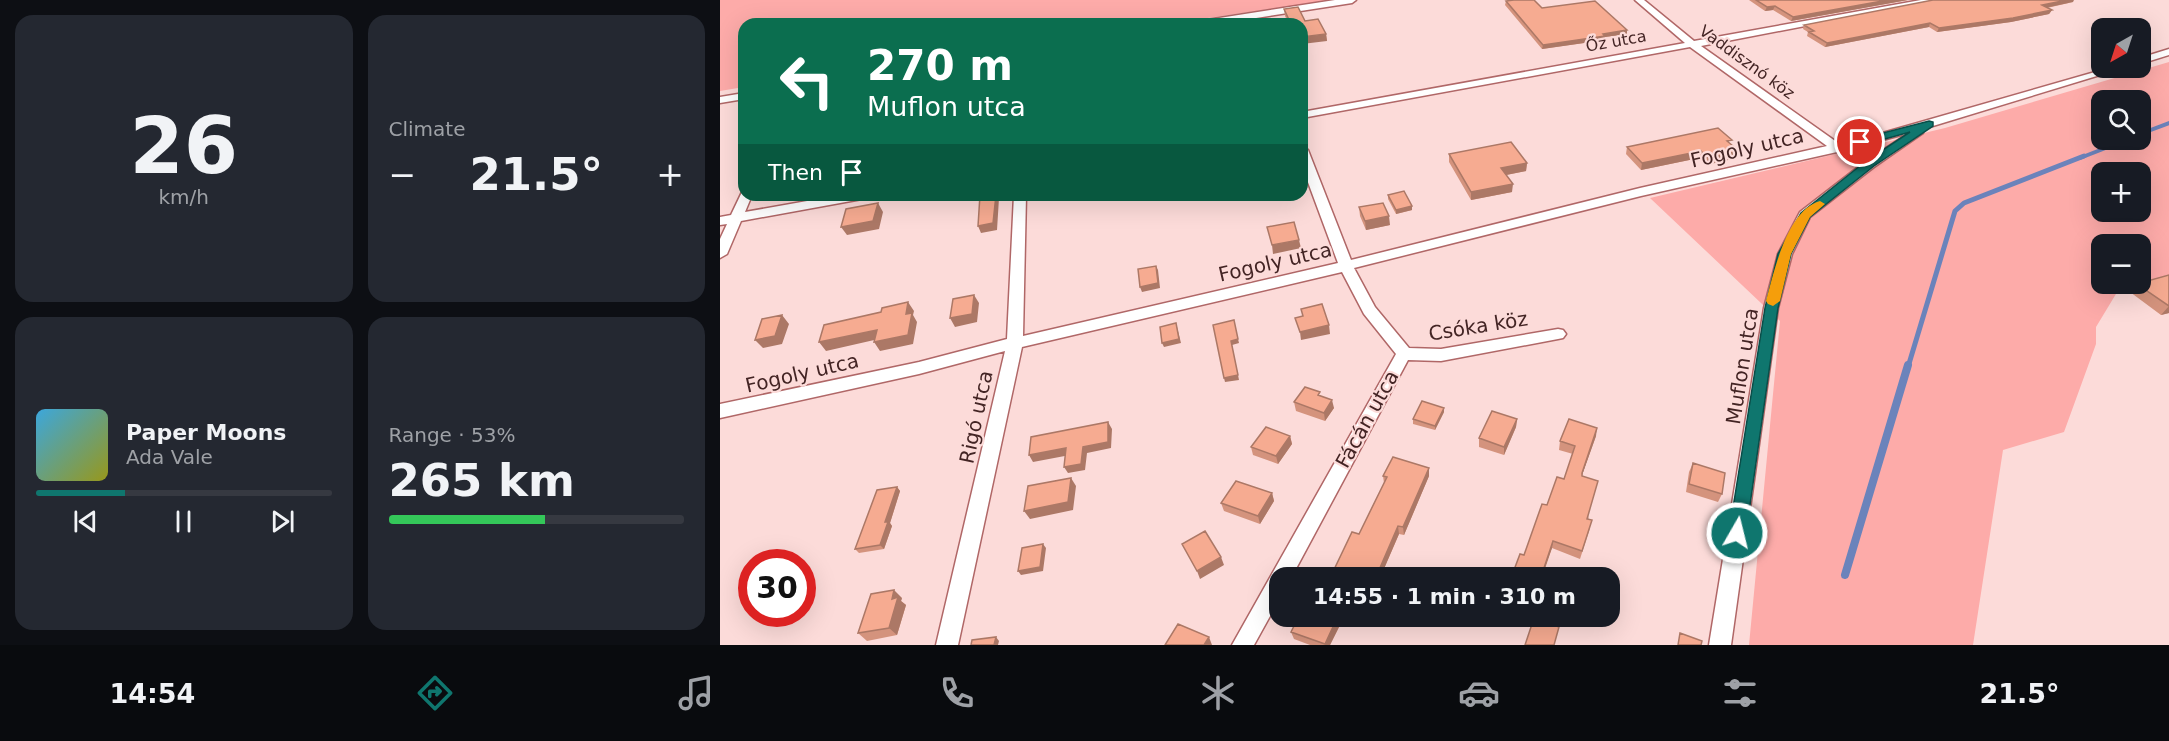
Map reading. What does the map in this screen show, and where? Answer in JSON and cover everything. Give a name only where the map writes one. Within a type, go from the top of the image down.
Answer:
[{"type":"street","points":[[1260,18],[1352,0]]},
{"type":"street","name":"Vaddisznó köz","points":[[1639,0],[1692,44],[1837,148]]},
{"type":"street","name":"Őz utca","points":[[1308,115],[1936,0]]},
{"type":"street","points":[[2151,58],[2169,52]]},
{"type":"street","name":"Muflon utca","points":[[1837,148],[1929,124],[2091,76]]},
{"type":"street","points":[[720,100],[738,97]]},
{"type":"street","name":"Muflon utca","points":[[1720,645],[1771,308],[1785,254],[1805,215],[1870,164],[1929,124]]},
{"type":"street","name":"Fogoly utca","points":[[720,411],[919,368],[1015,343],[1346,266],[1640,192],[1837,148]]},
{"type":"street","name":"Fácán utca","points":[[1286,567],[1404,353],[1370,310],[1346,266],[1308,166]]},
{"type":"street","points":[[720,254],[744,201]]},
{"type":"street","points":[[720,221],[829,201]]},
{"type":"street","name":"Rigó utca","points":[[947,645],[1015,343],[1020,201]]},
{"type":"street","name":"Csóka köz","points":[[1404,353],[1419,356],[1441,355],[1558,334]]},
{"type":"street","name":"Fácán utca","points":[[1243,645],[1269,598]]},
{"type":"shaded area","points":[[720,0],[1332,0],[1208,18],[738,18],[738,88],[720,91]]},
{"type":"shaded area","points":[[2169,62],[2169,278],[2151,280],[2151,234],[2091,234],[2091,294],[2116,294],[2096,327],[2096,344],[2064,432],[2003,450],[1973,645],[1749,645],[1780,321],[1650,198],[1945,128],[2115,78],[2151,78],[2151,67]]},
{"type":"building","points":[[1534,0],[1542,8],[1595,1],[1627,30],[1603,34],[1605,36],[1543,45],[1506,1]]},
{"type":"building","points":[[1756,0],[1888,0],[1793,17],[1775,6],[1767,7]]},
{"type":"building","points":[[1933,0],[2067,0],[2042,5],[2052,10],[2013,18],[1939,28],[1930,23],[1827,43],[1809,32],[1814,31],[1804,25]]},
{"type":"building","points":[[1298,7],[1304,18],[1288,18],[1284,9]]},
{"type":"building","points":[[1318,19],[1326,34],[1308,36],[1308,21]]},
{"type":"building","points":[[1718,128],[1732,140],[1727,141],[1739,151],[1708,158],[1701,151],[1642,163],[1627,147]]},
{"type":"building","points":[[1511,142],[1527,163],[1501,168],[1513,184],[1471,192],[1449,154]]},
{"type":"building","points":[[1404,191],[1412,206],[1396,210],[1388,195]]},
{"type":"building","points":[[980,201],[995,201],[993,223],[978,226]]},
{"type":"building","points":[[878,203],[873,221],[841,227],[846,209]]},
{"type":"building","points":[[1383,203],[1389,216],[1365,221],[1359,207]]},
{"type":"building","points":[[1294,222],[1299,240],[1272,245],[1267,227]]},
{"type":"building","points":[[1156,266],[1158,283],[1140,287],[1138,269]]},
{"type":"building","points":[[2169,275],[2169,306],[2151,294],[2151,280]]},
{"type":"building","points":[[974,295],[972,314],[950,318],[953,299]]},
{"type":"building","points":[[908,302],[906,314],[912,313],[908,335],[874,342],[877,330],[819,342],[824,325],[881,312],[882,308]]},
{"type":"building","points":[[1322,304],[1329,325],[1300,332],[1295,318],[1303,316],[1301,309]]},
{"type":"building","points":[[782,315],[775,336],[755,340],[762,319]]},
{"type":"building","points":[[1234,320],[1238,339],[1231,341],[1238,375],[1224,378],[1213,325]]},
{"type":"building","points":[[1176,323],[1179,339],[1162,343],[1160,327]]},
{"type":"building","points":[[1305,387],[1320,392],[1318,395],[1332,400],[1324,413],[1294,402]]},
{"type":"building","points":[[1422,401],[1444,408],[1435,426],[1413,419]]},
{"type":"building","points":[[1492,411],[1517,419],[1504,447],[1479,438]]},
{"type":"building","points":[[1569,419],[1597,428],[1582,473],[1582,476],[1598,481],[1587,519],[1592,520],[1582,551],[1553,541],[1544,567],[1515,567],[1520,554],[1524,555],[1542,504],[1547,505],[1557,477],[1564,479],[1575,446],[1560,441]]},
{"type":"building","points":[[1108,422],[1108,442],[1083,447],[1081,464],[1064,467],[1066,448],[1029,455],[1031,437]]},
{"type":"building","points":[[1266,427],[1290,436],[1276,456],[1251,447]]},
{"type":"building","points":[[1393,457],[1429,468],[1403,527],[1398,526],[1380,567],[1335,567],[1352,532],[1359,534],[1387,477],[1383,476]]},
{"type":"building","points":[[1693,463],[1725,473],[1722,494],[1689,484]]},
{"type":"building","points":[[1071,478],[1068,502],[1024,511],[1028,486]]},
{"type":"building","points":[[1236,481],[1272,493],[1258,516],[1221,503]]},
{"type":"building","points":[[897,487],[880,545],[855,549],[877,490]]},
{"type":"building","points":[[1205,531],[1221,557],[1197,571],[1182,544]]},
{"type":"building","points":[[1043,544],[1040,567],[1018,571],[1022,548]]},
{"type":"building","points":[[894,590],[892,599],[898,597],[889,628],[858,633],[871,594]]},
{"type":"building","points":[[1178,624],[1209,637],[1204,645],[1165,645]]},
{"type":"building","points":[[1294,627],[1333,627],[1325,644],[1291,632]]},
{"type":"building","points":[[1531,627],[1559,627],[1554,645],[1525,645]]},
{"type":"building","points":[[1680,633],[1702,641],[1701,645],[1678,645]]},
{"type":"building","points":[[996,637],[994,645],[971,645],[972,640]]},
{"type":"waterway","points":[[2151,130],[2169,123]]},
{"type":"waterway","points":[[2080,158],[2100,150]]},
{"type":"waterway","points":[[1908,367],[1955,211],[1964,203],[2084,156]]},
{"type":"waterway","points":[[1845,575],[1908,365]]},
{"type":"slow traffic","points":[[1773,301],[1785,254],[1805,215],[1820,204]]},
{"type":"route","points":[[1737,533],[1771,308],[1785,254],[1805,215],[1870,164],[1929,124],[1860,142]]}]
